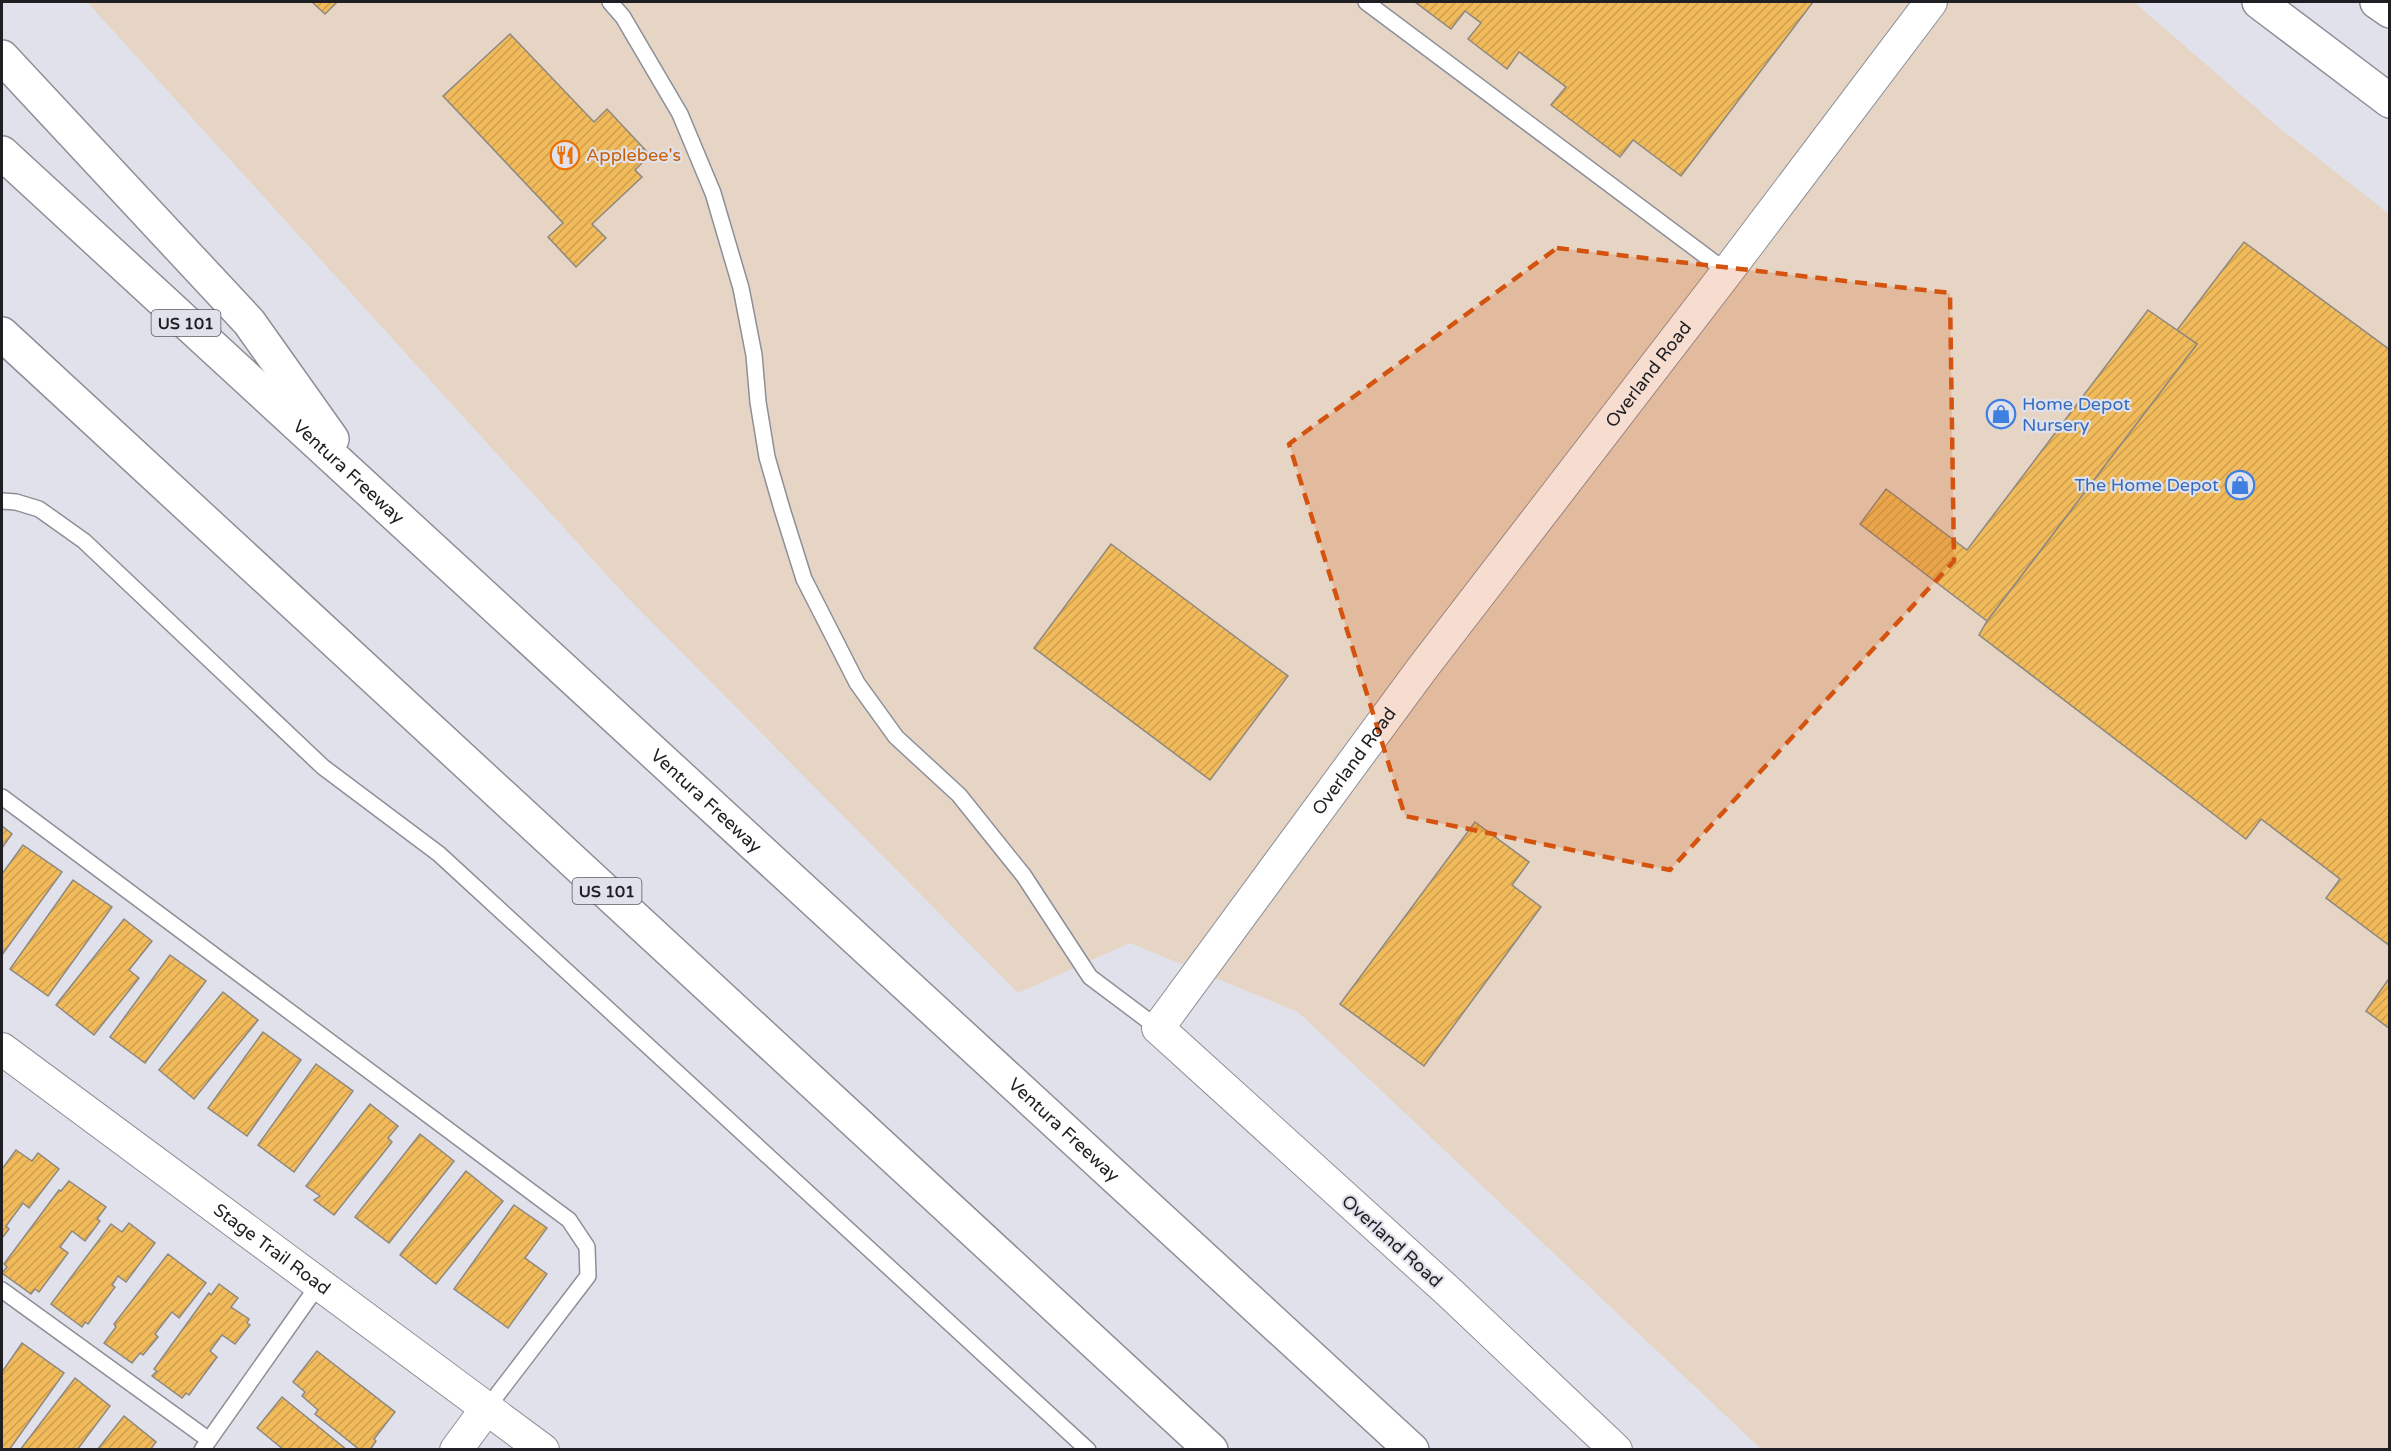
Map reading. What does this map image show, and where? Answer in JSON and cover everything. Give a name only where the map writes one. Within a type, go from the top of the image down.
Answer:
[{"type":"main road","points":[[2259,2],[2390,101]]},
{"type":"main road","points":[[2377,2],[2390,11]]},
{"type":"main road","points":[[2,57],[249,322],[371,494]]},
{"type":"main road","name":"Ventura Freeway","points":[[2,153],[1412,1449]]},
{"type":"main road","name":"US 101","points":[[2,334],[1211,1449]]},
{"type":"street","name":"Overland Road","points":[[1616,1449],[1450,1293],[1158,1028],[1414,680],[1931,2]]},
{"type":"street","name":"Stage Trail Road","points":[[2,1049],[543,1449]]},
{"type":"street","points":[[456,1449],[487,1408]]},
{"type":"lane","points":[[610,2],[623,16],[680,114],[713,193],[741,288],[754,355],[766,458],[804,579],[857,683],[896,737],[959,795],[1024,876],[1090,977],[1158,1028]]},
{"type":"lane","points":[[1366,2],[1727,272]]},
{"type":"lane","points":[[2,501],[16,502],[39,509],[84,541],[323,767],[440,854],[1088,1449]]},
{"type":"lane","points":[[2,797],[569,1220],[587,1247],[588,1276],[487,1408]]},
{"type":"lane","points":[[2,1290],[206,1445],[319,1284]]},
{"type":"highlighted area","points":[[1557,248],[1950,293],[1954,561],[1670,870],[1405,816],[1289,444]]},
{"type":"shaded area","points":[[87,2],[2134,2],[2277,126],[2389,214],[2389,1449],[1761,1449],[1298,1012],[1130,943],[1018,993],[624,594]]},
{"type":"building","points":[[312,2],[337,2],[325,14]]},
{"type":"building","points":[[1415,2],[1813,2],[1681,176],[1633,140],[1620,157],[1551,105],[1566,87],[1519,52],[1507,69],[1468,39],[1481,23],[1465,11],[1451,29]]},
{"type":"building","points":[[510,34],[594,122],[607,109],[650,155],[635,170],[642,177],[592,224],[606,238],[576,267],[548,237],[563,223],[443,96]]},
{"type":"building","name":"The Home Depot","points":[[2244,242],[2390,350],[2390,946],[2326,898],[2340,879],[2261,819],[2246,839],[1979,635],[1987,621],[2197,344],[2177,330]]},
{"type":"building","points":[[2148,310],[2197,344],[1987,621],[1860,524],[1886,489],[1967,550]]},
{"type":"building","points":[[1111,544],[1288,676],[1210,780],[1034,648]]},
{"type":"building","points":[[1475,822],[1529,862],[1512,885],[1541,907],[1424,1066],[1340,1004]]},
{"type":"building","points":[[2,826],[12,834],[2,848]]},
{"type":"building","points":[[23,845],[62,872],[2,955],[2,874]]},
{"type":"building","points":[[73,880],[112,907],[48,996],[10,969]]},
{"type":"building","points":[[124,919],[152,941],[129,970],[139,978],[94,1035],[56,1005]]},
{"type":"building","points":[[170,955],[206,981],[145,1063],[110,1037]]},
{"type":"building","points":[[2390,977],[2390,1029],[2366,1011]]},
{"type":"building","points":[[223,992],[258,1020],[194,1099],[159,1070]]},
{"type":"building","points":[[263,1032],[301,1060],[247,1136],[208,1108]]},
{"type":"building","points":[[316,1064],[353,1091],[294,1172],[258,1145]]},
{"type":"building","points":[[370,1104],[398,1126],[388,1138],[392,1142],[334,1215],[314,1200],[320,1196],[306,1186]]},
{"type":"building","points":[[420,1134],[454,1161],[389,1243],[355,1217]]},
{"type":"building","points":[[16,1150],[32,1161],[38,1153],[59,1169],[29,1208],[23,1203],[6,1226],[9,1229],[2,1238],[2,1169]]},
{"type":"building","points":[[466,1171],[503,1201],[436,1284],[400,1255]]},
{"type":"building","points":[[69,1181],[106,1207],[97,1219],[100,1221],[85,1241],[72,1231],[60,1247],[68,1253],[39,1292],[35,1289],[31,1294],[2,1273],[7,1267],[4,1264],[59,1190],[61,1191]]},
{"type":"building","points":[[514,1205],[547,1228],[525,1258],[547,1274],[508,1328],[454,1289]]},
{"type":"building","points":[[129,1223],[155,1243],[126,1282],[118,1276],[112,1285],[115,1287],[88,1324],[85,1322],[82,1327],[51,1304],[111,1224],[122,1232]]},
{"type":"building","points":[[168,1254],[206,1283],[179,1318],[172,1312],[155,1334],[158,1337],[143,1355],[140,1353],[132,1363],[104,1343],[116,1327],[114,1324]]},
{"type":"building","points":[[219,1284],[238,1298],[231,1307],[249,1319],[247,1323],[250,1325],[235,1344],[222,1335],[210,1351],[217,1357],[189,1395],[186,1393],[182,1398],[152,1376],[157,1371],[154,1369],[209,1293],[211,1295]]},
{"type":"building","points":[[22,1343],[64,1373],[9,1450],[2,1450],[2,1372]]},
{"type":"building","points":[[317,1351],[395,1412],[374,1439],[376,1441],[370,1450],[360,1450],[315,1414],[318,1410],[302,1396],[305,1392],[293,1382]]},
{"type":"building","points":[[75,1378],[110,1406],[77,1450],[20,1450]]},
{"type":"building","points":[[282,1397],[347,1450],[284,1450],[257,1428]]},
{"type":"building","points":[[124,1416],[156,1442],[150,1450],[97,1450]]},
{"type":"place","name":"Applebee's","points":[[565,155]]},
{"type":"place","name":"Home Depot Nursery","points":[[2001,414]]},
{"type":"place","name":"The Home Depot","points":[[2240,485]]}]
